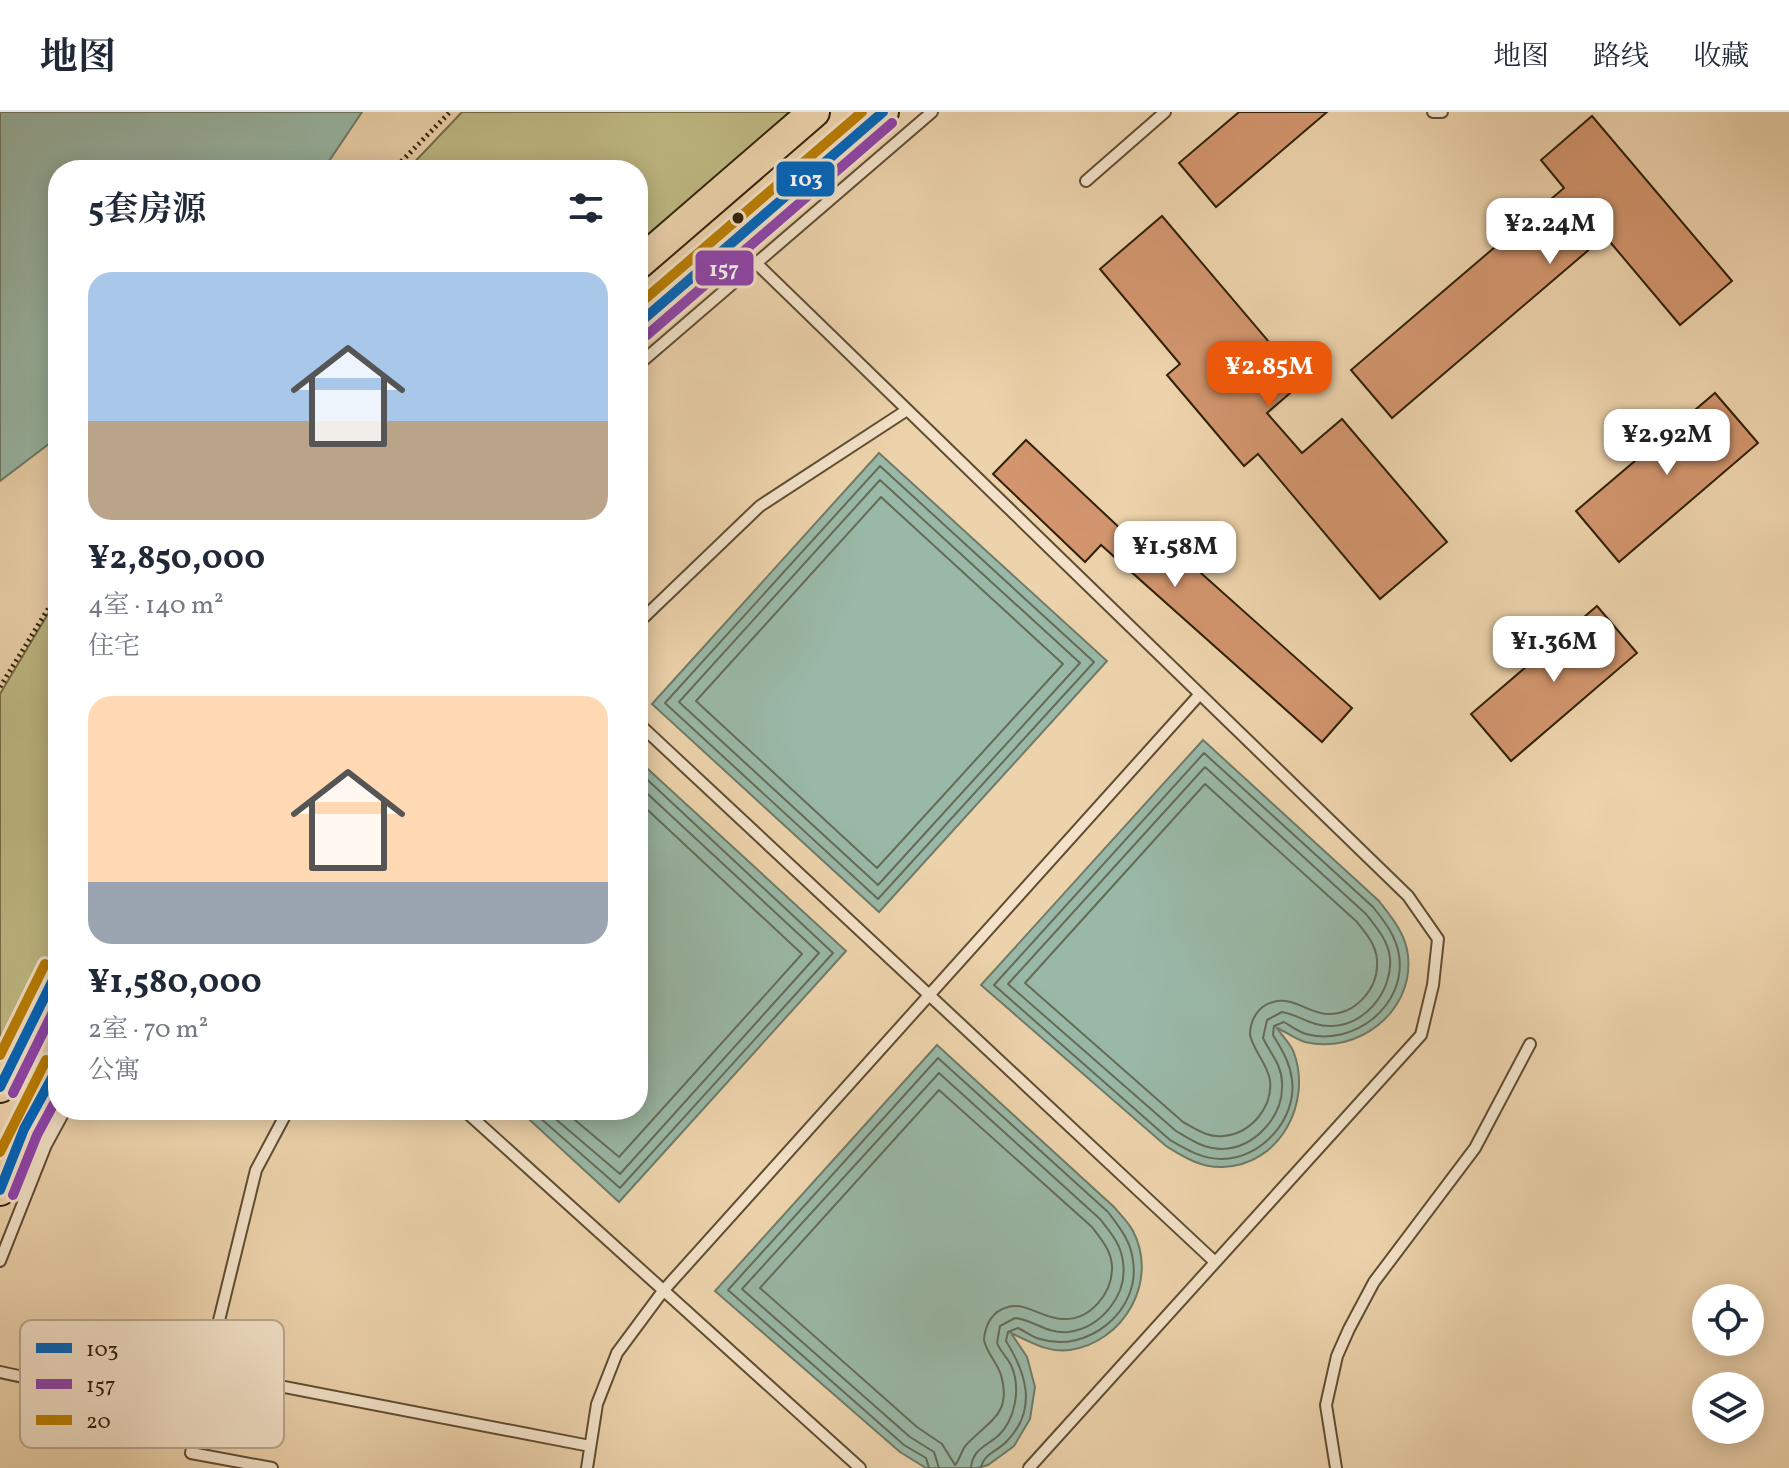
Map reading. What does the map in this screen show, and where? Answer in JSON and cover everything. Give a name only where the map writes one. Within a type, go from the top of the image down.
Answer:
[{"type":"main road","points":[[648,255],[814,112]]},
{"type":"main road","points":[[648,315],[883,112]]},
{"type":"main road","points":[[0,1087],[48,990]]},
{"type":"main road","points":[[0,1190],[24,1129],[48,1085]]},
{"type":"lane","points":[[648,356],[932,112]]},
{"type":"lane","points":[[1086,181],[1165,112]]},
{"type":"lane","points":[[1433,112],[1442,112]]},
{"type":"lane","points":[[756,263],[1408,896],[1438,939],[1433,985],[1421,1035],[1029,1468]]},
{"type":"lane","points":[[648,613],[760,506],[907,410]]},
{"type":"lane","points":[[587,1468],[597,1404],[617,1353],[663,1291],[1200,694]]},
{"type":"lane","points":[[648,732],[1215,1262]]},
{"type":"lane","points":[[1336,1468],[1326,1405],[1337,1356],[1349,1329],[1374,1282],[1475,1148],[1530,1044]]},
{"type":"lane","points":[[0,1261],[46,1145],[60,1120]]},
{"type":"lane","points":[[220,1320],[256,1170],[283,1120]]},
{"type":"lane","points":[[475,1120],[860,1468]]},
{"type":"lane","points":[[0,1372],[20,1376]]},
{"type":"lane","points":[[284,1387],[590,1446]]},
{"type":"lane","points":[[192,1448],[191,1453],[272,1468]]},
{"type":"path","points":[[403,160],[450,112]]},
{"type":"path","points":[[0,687],[48,609]]},
{"type":"shaded area","points":[[462,112],[814,112],[648,255],[648,160],[416,160]]},
{"type":"shaded area","points":[[48,614],[48,965],[0,1044],[0,694]]},
{"type":"water","points":[[0,112],[362,112],[330,160],[48,160],[48,445],[0,481]]},
{"type":"water","points":[[879,453],[1107,661],[879,912],[652,704]]},
{"type":"water","points":[[1203,740],[1379,901],[1401,933],[1408,956],[1402,995],[1378,1025],[1362,1035],[1344,1042],[1325,1044],[1305,1042],[1277,1028],[1293,1050],[1298,1072],[1299,1092],[1294,1111],[1287,1128],[1261,1155],[1243,1164],[1223,1167],[1200,1164],[1166,1146],[981,985]]},
{"type":"water","points":[[648,769],[846,951],[619,1202],[530,1120],[648,1120]]},
{"type":"water","points":[[937,1045],[1114,1207],[1131,1228],[1140,1250],[1142,1270],[1139,1289],[1121,1322],[1089,1345],[1054,1350],[1011,1333],[1027,1357],[1035,1387],[1030,1419],[1014,1446],[988,1465],[977,1468],[926,1468],[900,1452],[715,1291]]},
{"type":"building","points":[[1239,112],[1327,112],[1216,207],[1179,163]]},
{"type":"building","points":[[1592,116],[1732,281],[1680,325],[1605,236],[1392,418],[1351,370],[1564,188],[1541,160]]},
{"type":"building","points":[[1162,216],[1303,382],[1267,413],[1302,453],[1342,419],[1447,542],[1380,599],[1258,454],[1244,466],[1167,375],[1180,364],[1100,269]]},
{"type":"building","points":[[1715,393],[1758,443],[1619,562],[1576,511]]},
{"type":"building","points":[[1026,440],[1141,548],[1155,532],[1352,708],[1322,742],[1101,545],[1085,562],[993,474]]},
{"type":"building","points":[[1597,606],[1637,653],[1511,761],[1471,714]]},
{"type":"transit line","name":"20","points":[[648,296],[862,112]]},
{"type":"transit line","name":"103","points":[[648,315],[883,112]]},
{"type":"transit line","name":"157","points":[[648,334],[892,123]]},
{"type":"transit line","name":"20","points":[[0,1055],[45,964]]},
{"type":"transit line","name":"103","points":[[0,1087],[48,990]]},
{"type":"transit line","name":"157","points":[[13,1093],[48,1022]]},
{"type":"transit line","name":"20","points":[[0,1152],[46,1060]]},
{"type":"transit line","name":"103","points":[[0,1190],[24,1129],[48,1085]]},
{"type":"transit line","name":"157","points":[[13,1195],[48,1115]]}]
